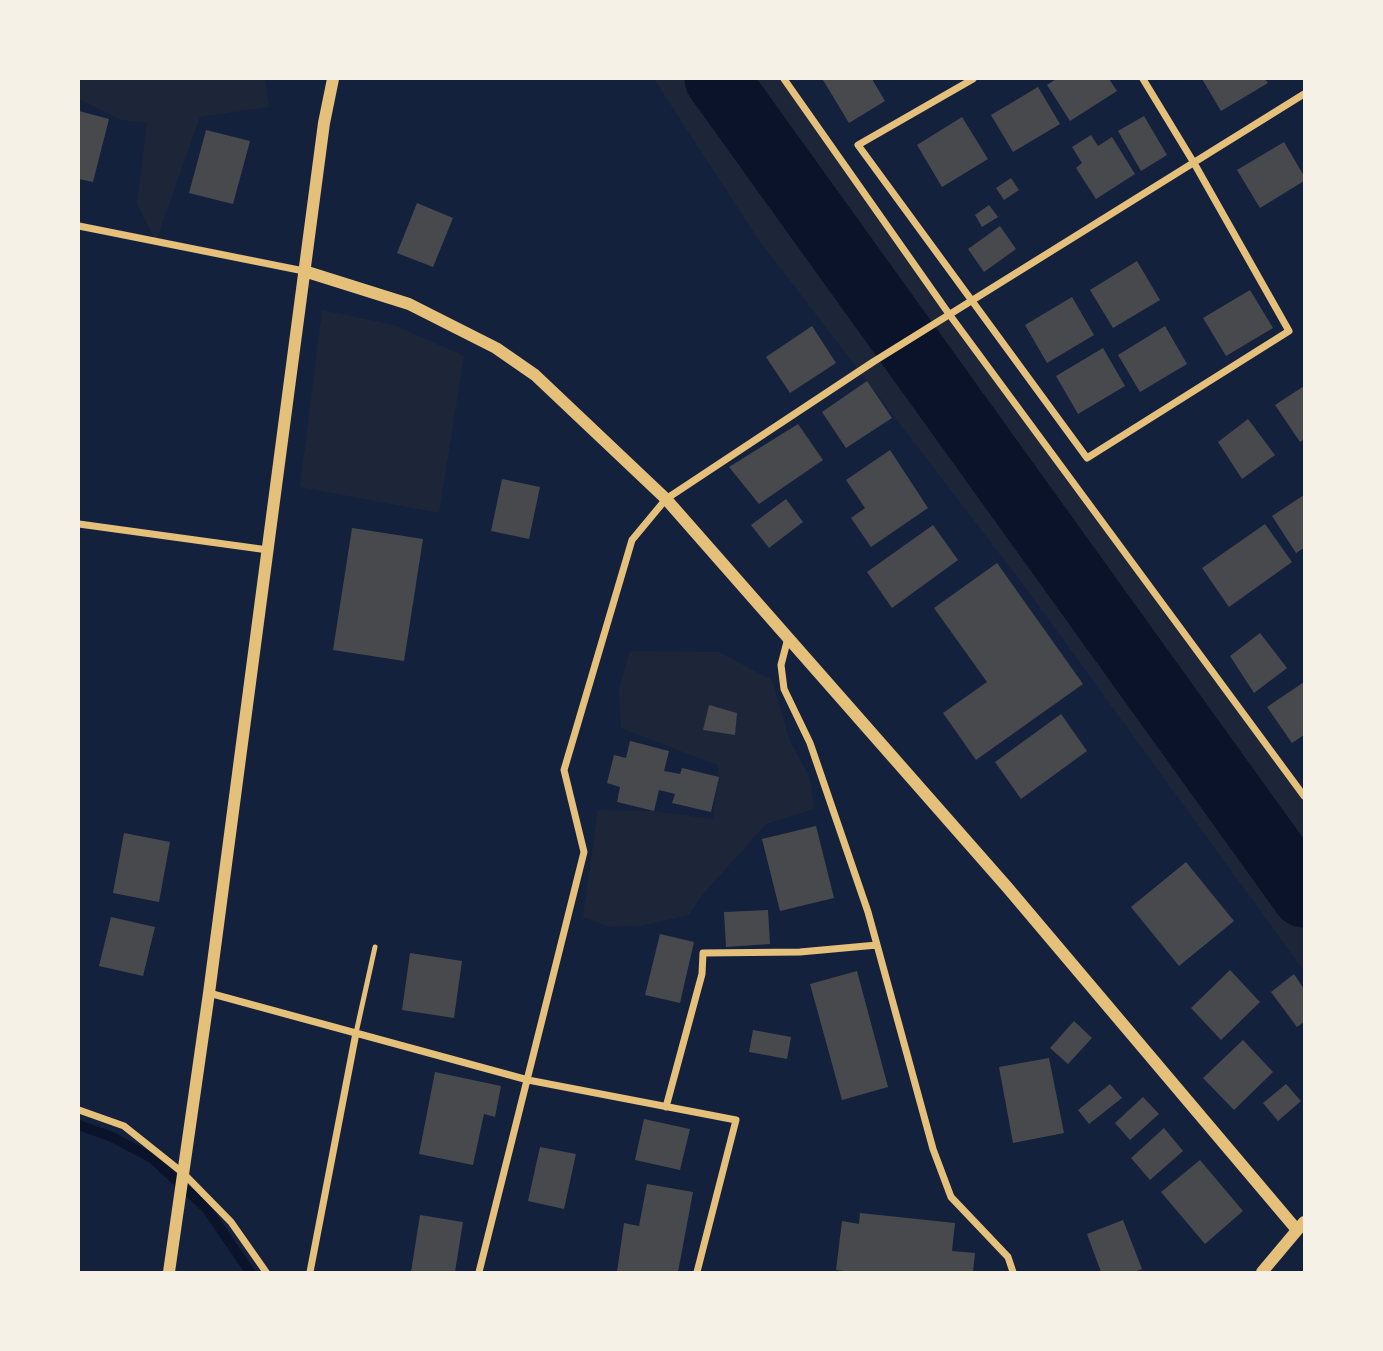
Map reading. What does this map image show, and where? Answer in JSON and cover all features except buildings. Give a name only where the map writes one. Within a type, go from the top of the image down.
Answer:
[{"type":"street","points":[[169,1272],[209,993],[324,124],[333,79]]},
{"type":"street","points":[[784,79],[949,314],[1304,796]]},
{"type":"street","points":[[973,79],[858,145],[1087,458],[1289,331],[1143,79]]},
{"type":"street","points":[[479,1272],[584,852],[564,771],[632,540],[666,499],[873,362],[1304,94]]},
{"type":"street","points":[[79,226],[304,271],[409,304],[496,348],[535,375],[666,499],[1301,1226],[1262,1272]]},
{"type":"street","points":[[79,524],[268,550]]},
{"type":"street","points":[[788,638],[781,665],[784,689],[810,743],[868,912],[933,1149],[951,1197],[1008,1257],[1013,1272]]},
{"type":"street","points":[[666,1107],[702,974],[703,953],[800,952],[877,945]]},
{"type":"street","points":[[209,993],[528,1080],[737,1120],[697,1272]]},
{"type":"street","points":[[310,1272],[356,1033]]},
{"type":"street","points":[[79,1110],[124,1126],[183,1172],[231,1222],[266,1272]]},
{"type":"lane","points":[[356,1033],[375,947]]},
{"type":"shaded area","points":[[79,79],[265,79],[269,107],[200,117],[156,241],[137,204],[147,123],[121,120],[79,99]]},
{"type":"shaded area","points":[[654,79],[784,79],[972,345],[1304,796],[1304,971],[1025,587],[758,239]]},
{"type":"shaded area","points":[[322,310],[394,325],[464,356],[439,513],[300,487]]},
{"type":"shaded area","points":[[630,651],[719,652],[772,680],[790,741],[810,778],[814,809],[766,824],[704,893],[689,915],[640,926],[610,927],[583,917],[598,810],[654,811],[713,819],[719,766],[621,728],[619,688]]},
{"type":"waterway","points":[[717,79],[1304,895]]},
{"type":"waterway","points":[[79,1125],[112,1137],[152,1158],[207,1209],[250,1272]]}]
